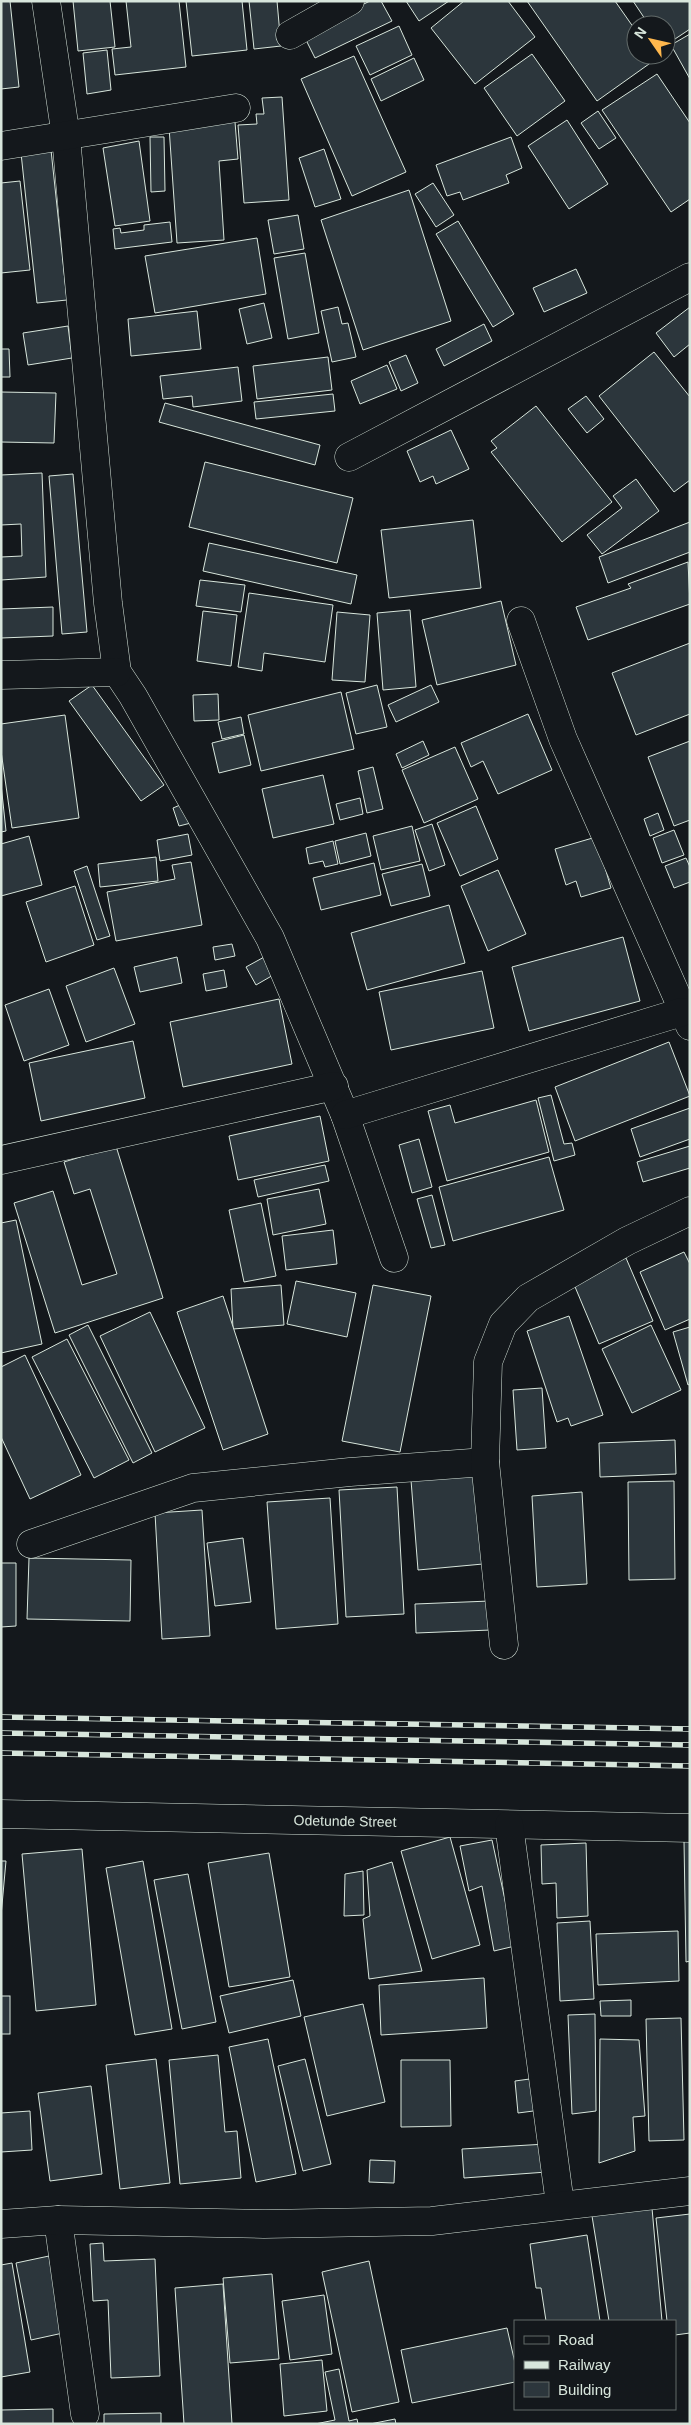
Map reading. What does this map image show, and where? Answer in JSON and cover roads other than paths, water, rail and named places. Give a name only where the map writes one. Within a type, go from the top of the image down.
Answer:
[{"type":"street","points":[[46,1],[66,137],[108,603],[117,672],[133,696],[270,938],[334,1086],[394,1258]]},
{"type":"street","points":[[290,35],[350,1]]},
{"type":"street","points":[[1,146],[236,108]]},
{"type":"street","points":[[349,457],[690,277]]},
{"type":"street","points":[[345,1115],[686,1019],[563,739],[521,621]]},
{"type":"street","points":[[1,675],[117,672]]},
{"type":"street","points":[[1,1160],[334,1086]]},
{"type":"street","points":[[504,1645],[485,1462],[488,1362],[503,1324],[528,1298],[627,1241],[690,1211]]},
{"type":"street","points":[[31,1544],[193,1488],[350,1472],[485,1462]]},
{"type":"street","name":"Odetunde Street","points":[[1,1814],[690,1828]]},
{"type":"street","points":[[509,1825],[560,2204]]},
{"type":"street","points":[[1,2224],[58,2220],[264,2224],[432,2221],[560,2204],[690,2191]]},
{"type":"street","points":[[58,2220],[85,2414]]},
{"type":"railway","points":[[1,1717],[690,1729]]},
{"type":"railway","points":[[1,1733],[690,1745]]},
{"type":"railway","points":[[1,1753],[690,1766]]}]
